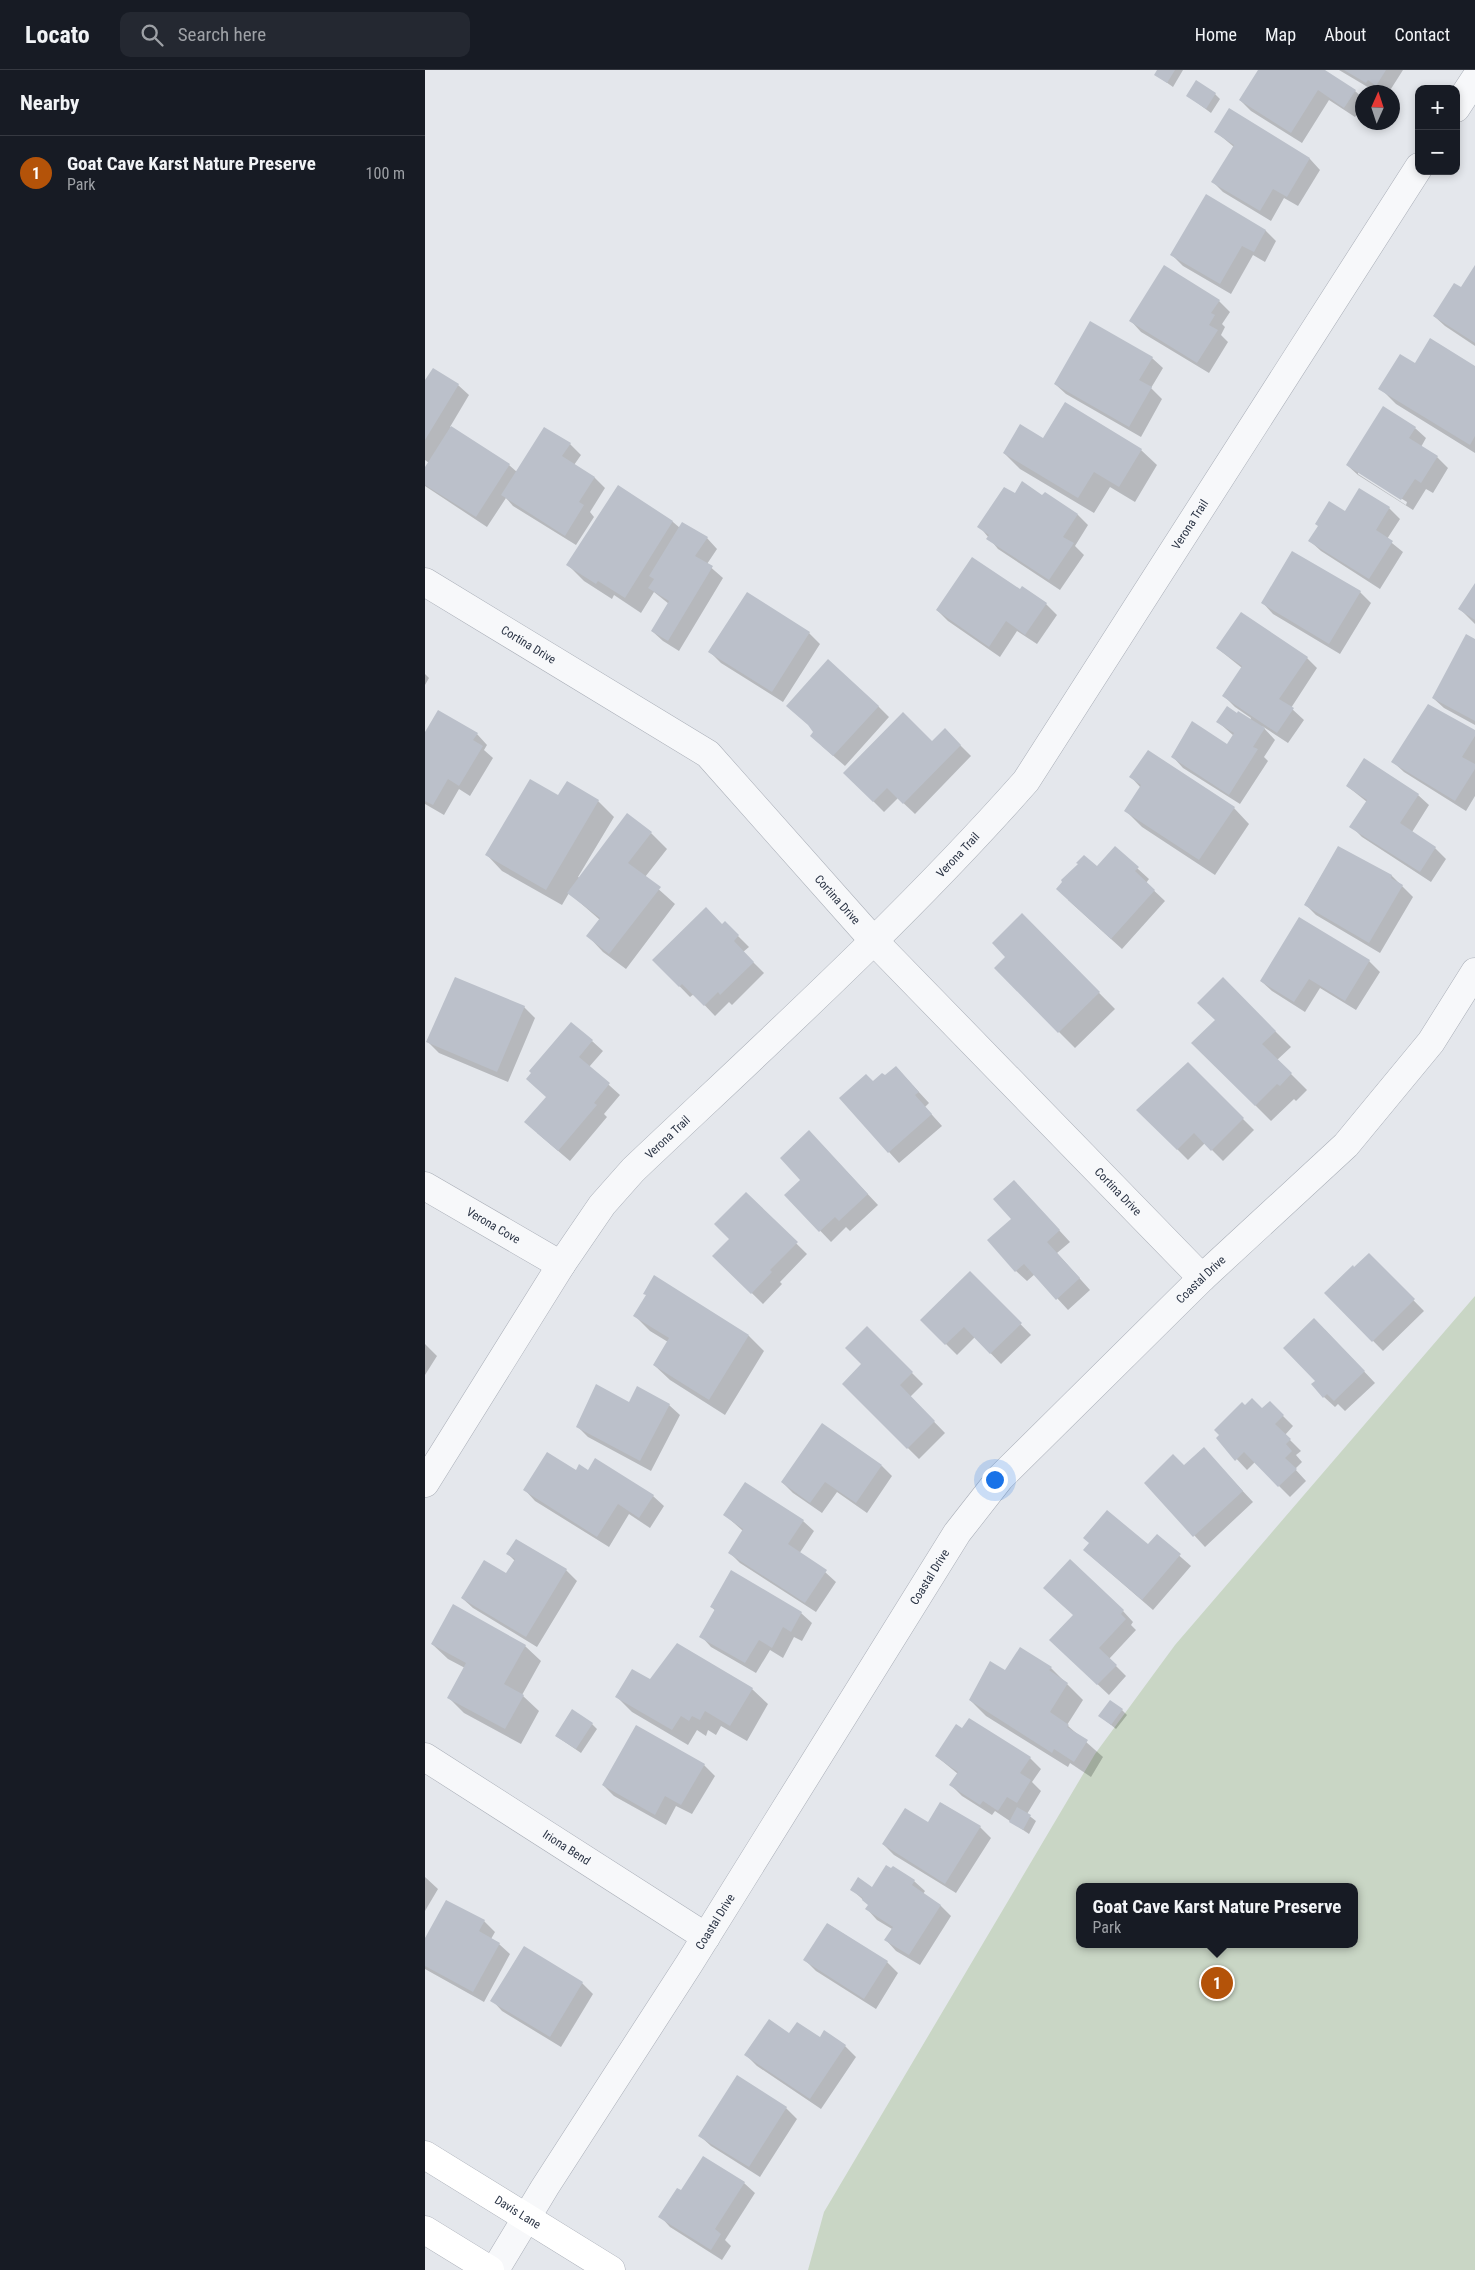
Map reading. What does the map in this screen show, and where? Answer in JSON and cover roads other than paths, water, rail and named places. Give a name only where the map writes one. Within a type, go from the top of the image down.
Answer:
[{"type":"main road","name":"Davis Lane","points":[[425,2155],[611,2270]]},
{"type":"main road","points":[[425,2230],[489,2270]]},
{"type":"street","points":[[1460,102],[1475,79]]},
{"type":"street","name":"Verona Trail","points":[[425,1483],[561,1265],[602,1205],[633,1170],[874,941],[968,847],[1026,781],[1415,173]]},
{"type":"street","name":"Cortina Drive","points":[[425,582],[708,754],[874,941],[1202,1278]]},
{"type":"street","name":"Coastal Drive","points":[[495,2270],[526,2218],[706,1937],[957,1533],[1000,1478],[1202,1278],[1346,1145],[1431,1042],[1475,972]]},
{"type":"street","name":"Verona Cove","points":[[425,1186],[561,1265]]},
{"type":"street","name":"Iriona Bend","points":[[425,1757],[706,1937]]},
{"type":"place","name":"Goat Cave Karst Nature Preserve","points":[[1217,1983]]}]
